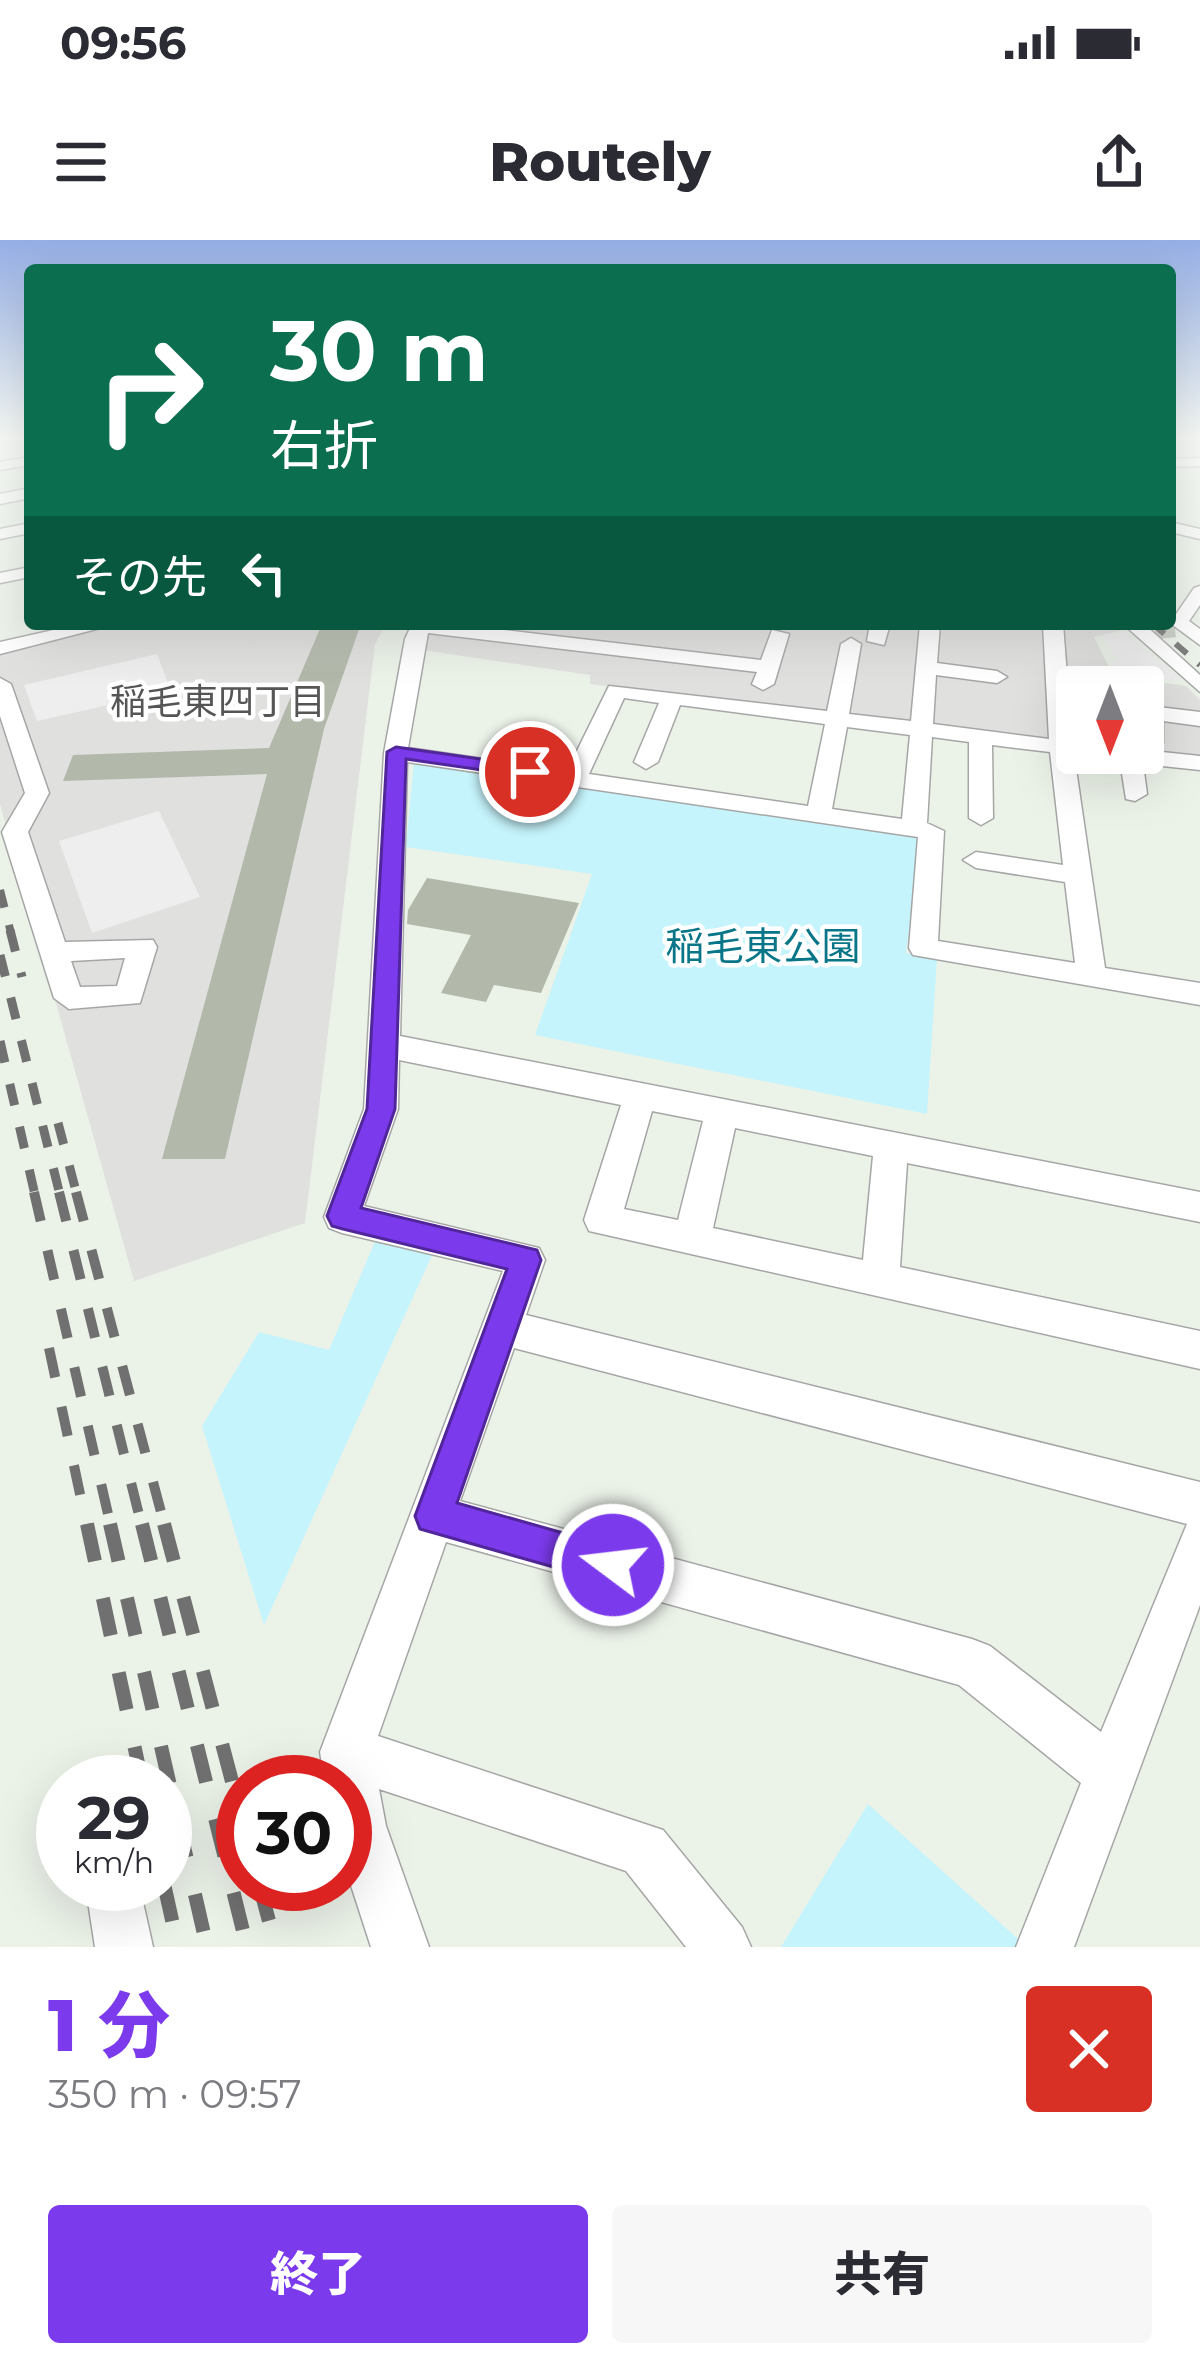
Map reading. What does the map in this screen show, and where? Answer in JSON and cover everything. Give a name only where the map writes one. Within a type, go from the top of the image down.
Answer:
[{"type":"street","points":[[1176,624],[1200,592]]},
{"type":"street","points":[[0,648],[80,630]]},
{"type":"street","points":[[400,1947],[359,1826],[346,1752],[526,1260],[343,1216],[381,1109],[396,752],[420,630]]},
{"type":"street","points":[[464,630],[768,667]]},
{"type":"street","points":[[914,828],[929,630]]},
{"type":"street","points":[[1054,630],[1058,666]]},
{"type":"street","points":[[1165,630],[1200,686]]},
{"type":"street","points":[[755,709],[779,634]]},
{"type":"street","points":[[819,814],[851,644]]},
{"type":"street","points":[[646,762],[698,658]]},
{"type":"street","points":[[926,668],[998,677]]},
{"type":"street","points":[[0,684],[37,793],[15,832],[54,952]]},
{"type":"street","points":[[575,778],[617,691],[1056,746]]},
{"type":"street","points":[[1164,707],[1200,719]]},
{"type":"street","points":[[980,736],[981,818]]},
{"type":"street","points":[[396,752],[932,831],[923,948],[1200,994]]},
{"type":"street","points":[[1164,759],[1200,763]]},
{"type":"street","points":[[1070,774],[1076,875],[1091,976]]},
{"type":"street","points":[[1126,774],[1135,794]]},
{"type":"street","points":[[976,860],[1076,875]]},
{"type":"street","points":[[384,1046],[1200,1207]]},
{"type":"street","points":[[640,1096],[602,1220],[1200,1350]]},
{"type":"street","points":[[692,1239],[722,1112]]},
{"type":"street","points":[[880,1280],[891,1146]]},
{"type":"street","points":[[502,1327],[1200,1505]]},
{"type":"street","points":[[434,1516],[971,1664],[1109,1771]]},
{"type":"street","points":[[1045,1947],[1200,1543]]},
{"type":"street","points":[[346,1752],[644,1849],[722,1947]]},
{"type":"shaded area","points":[[50,630],[383,630],[375,644],[305,1223],[134,1281],[0,804],[0,642]]},
{"type":"shaded area","points":[[430,630],[1124,630],[1094,637],[1108,666],[1056,666],[1056,742],[590,684],[590,675],[422,650]]},
{"type":"shaded area","points":[[1126,632],[1183,681],[1164,679],[1164,666],[1114,666],[1110,660],[1117,659],[1101,635]]},
{"type":"shaded area","points":[[157,654],[171,691],[37,721],[24,685]]},
{"type":"shaded area","points":[[1164,683],[1186,686],[1200,700],[1200,760],[1164,756]]},
{"type":"shaded area","points":[[159,811],[200,897],[92,933],[59,841]]},
{"type":"green space","name":"稲毛東公園","points":[[414,761],[921,834],[906,953],[937,959],[927,1114],[535,1035],[592,874],[406,847]]},
{"type":"green space","points":[[376,1239],[434,1251],[264,1625],[202,1426],[259,1332],[329,1350]]},
{"type":"green space","points":[[868,1804],[1018,1939],[1015,1947],[781,1947]]},
{"type":"building","points":[[319,630],[359,630],[324,729],[225,1159],[162,1159],[267,774],[63,781],[73,755],[269,748]]},
{"type":"building","points":[[427,878],[579,903],[541,993],[494,985],[486,1002],[441,993],[471,935],[407,924],[408,910]]},
{"type":"railway","points":[[1160,630],[1200,665]]},
{"type":"railway","points":[[0,890],[11,933]]},
{"type":"railway","points":[[10,930],[22,977]]},
{"type":"railway","points":[[0,955],[60,1195]]},
{"type":"railway","points":[[0,1041],[35,1195]]},
{"type":"railway","points":[[58,1123],[77,1195]]},
{"type":"railway","points":[[34,1192],[111,1527]]},
{"type":"railway","points":[[59,1192],[142,1527]]},
{"type":"railway","points":[[76,1192],[165,1527]]},
{"type":"railway","points":[[49,1348],[87,1527]]},
{"type":"railway","points":[[87,1524],[136,1755]]},
{"type":"railway","points":[[110,1524],[207,1947]]},
{"type":"railway","points":[[142,1524],[247,1947]]},
{"type":"railway","points":[[164,1524],[225,1755]]},
{"type":"railway","points":[[170,1911],[178,1947]]},
{"type":"railway","points":[[266,1911],[276,1947]]},
{"type":"district","name":"稲毛東四丁目","points":[[218,701]]},
{"type":"route","points":[[530,772],[396,752],[381,1109],[343,1216],[526,1260],[434,1516],[613,1565]]}]
